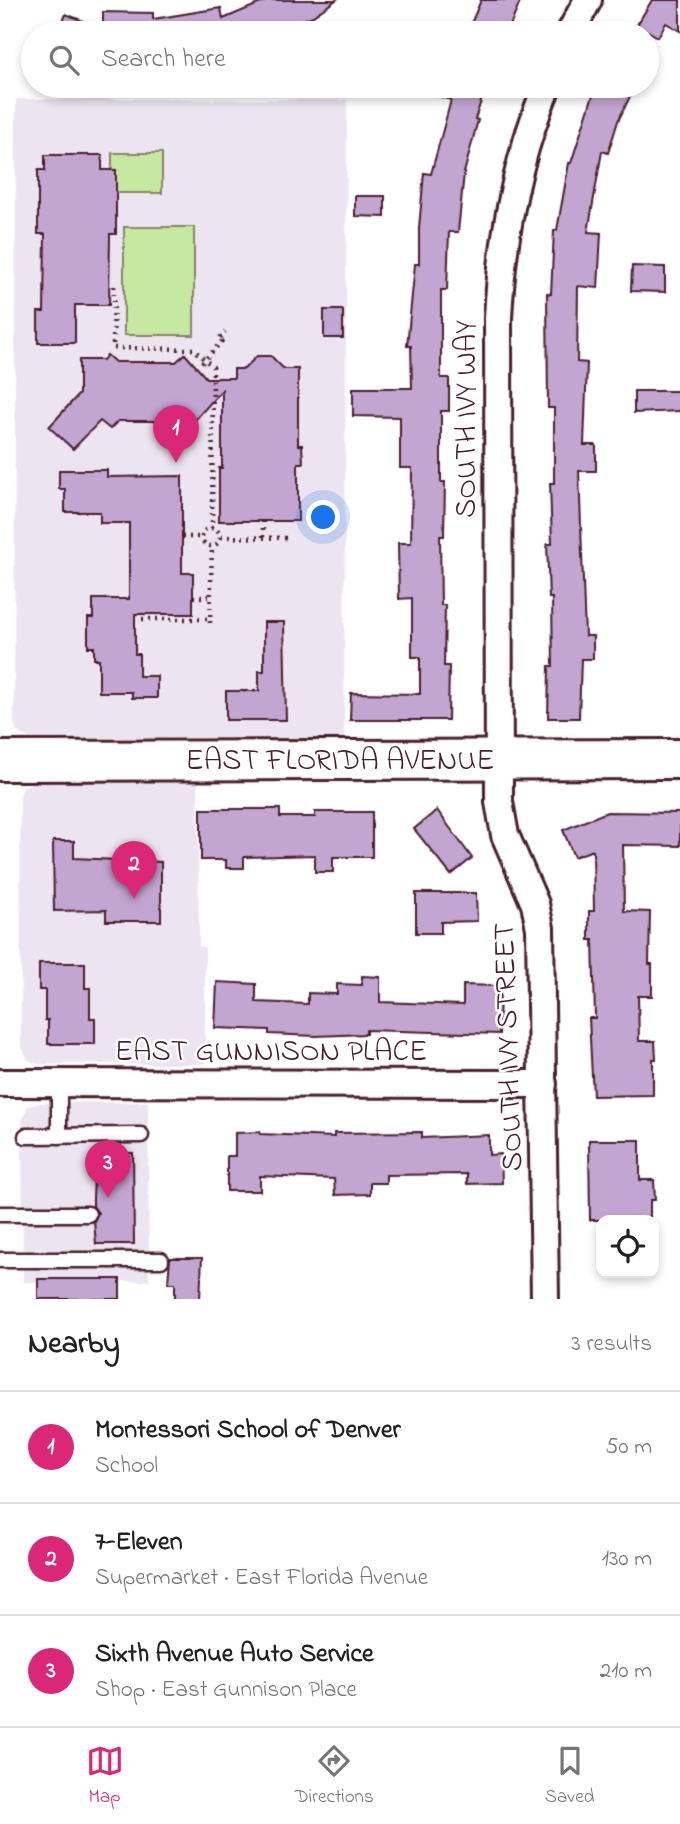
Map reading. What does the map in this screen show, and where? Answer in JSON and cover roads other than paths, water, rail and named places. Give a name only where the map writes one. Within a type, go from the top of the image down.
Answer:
[{"type":"street","points":[[577,21],[588,0]]},
{"type":"street","name":"SOUTH IVY WAY","points":[[497,759],[500,279],[516,177],[542,98]]},
{"type":"street","name":"SOUTH IVY STREET","points":[[497,759],[499,802],[505,835],[538,912],[542,949],[545,1299]]},
{"type":"street","name":"EAST FLORIDA AVENUE","points":[[0,761],[680,759]]},
{"type":"street","name":"EAST GUNNISON PLACE","points":[[0,1083],[543,1084]]},
{"type":"lane","points":[[59,1083],[59,1136]]},
{"type":"lane","points":[[26,1136],[141,1135]]},
{"type":"lane","points":[[0,1214],[88,1214]]},
{"type":"lane","points":[[0,1260],[161,1260]]},
{"type":"place","name":"Montessori School of Denver","points":[[176,463]]},
{"type":"place","name":"7-Eleven","points":[[134,899]]},
{"type":"place","name":"Sixth Avenue Auto Service","points":[[108,1198]]}]
